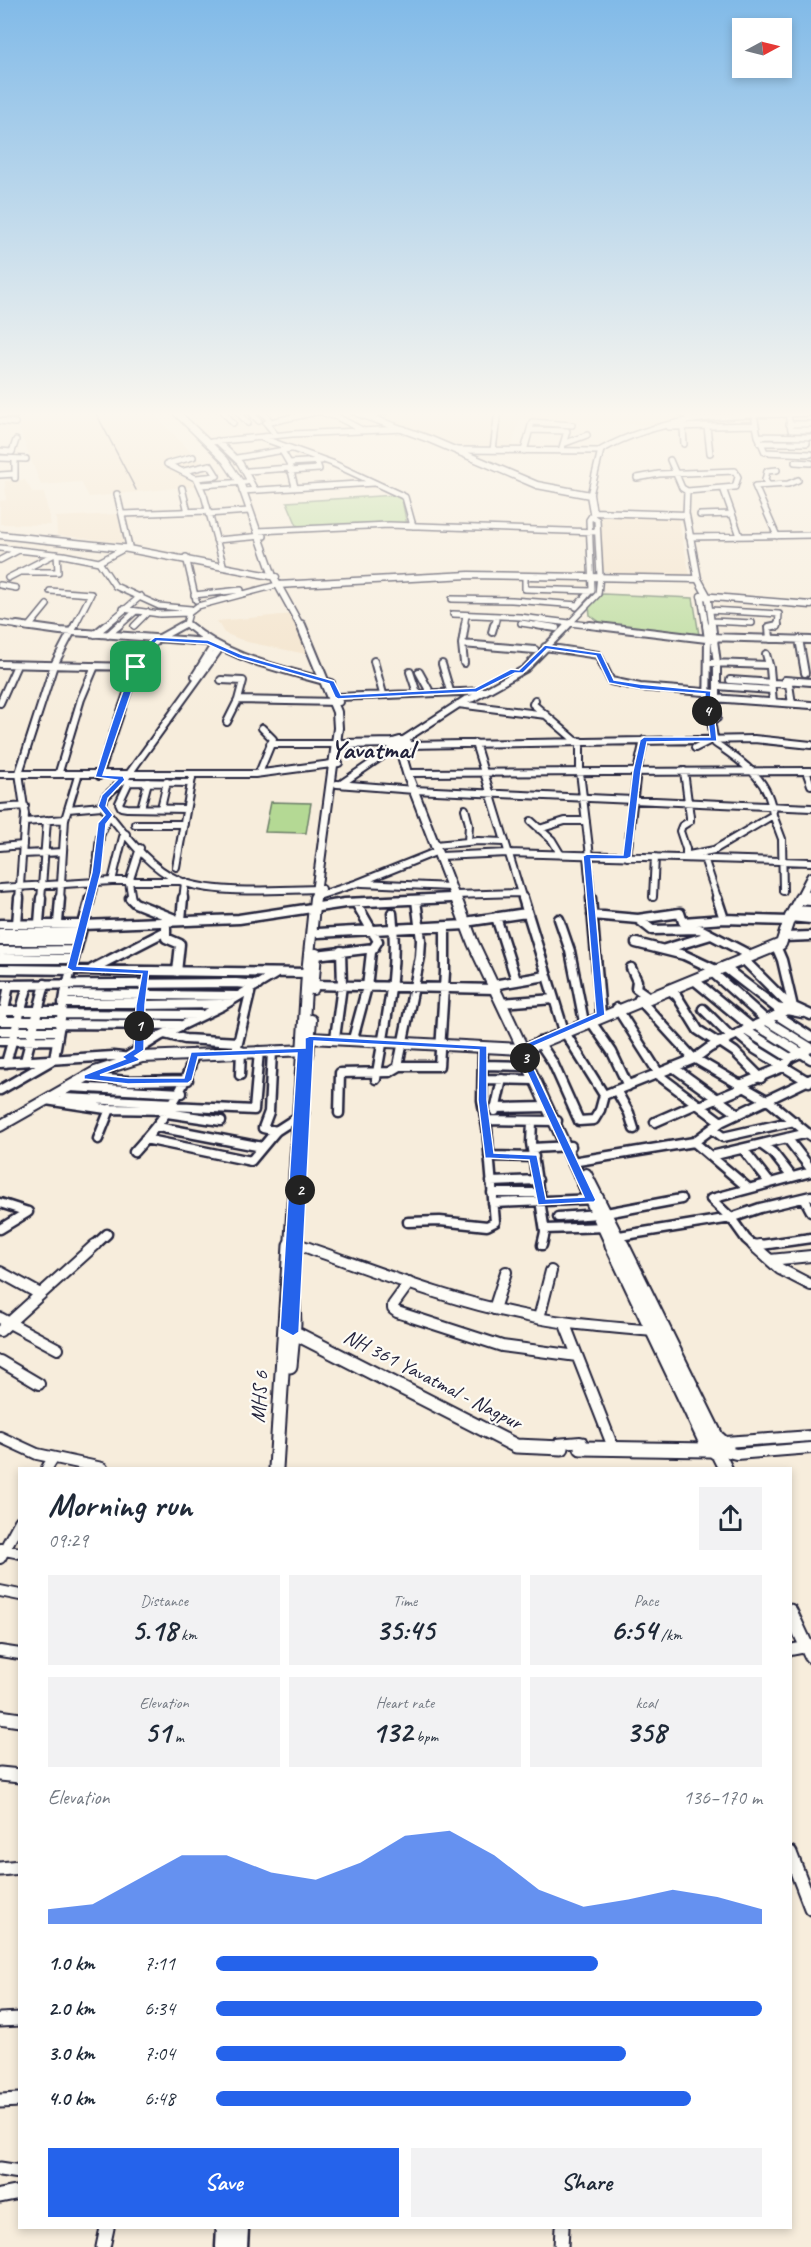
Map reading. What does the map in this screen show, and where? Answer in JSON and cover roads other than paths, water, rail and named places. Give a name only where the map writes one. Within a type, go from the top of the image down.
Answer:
[{"type":"highway","name":"NH 361 Yavatmal - Nagpur","points":[[561,1445],[580,1445]]},
{"type":"main road","points":[[251,516],[277,581],[296,614],[337,700],[340,746],[318,898],[307,1046]]},
{"type":"main road","points":[[255,516],[260,534]]},
{"type":"main road","points":[[686,516],[689,537],[704,594],[811,603]]},
{"type":"main road","points":[[0,533],[128,547],[277,581],[597,577]]},
{"type":"main road","points":[[187,559],[223,564],[277,581],[469,574],[699,580]]},
{"type":"main road","points":[[340,746],[398,745],[465,923],[501,1003],[575,1162],[660,1331],[686,1372],[716,1447]]},
{"type":"main road","points":[[283,1467],[301,1115],[313,985],[311,973],[316,955],[318,898],[339,784],[336,766]]},
{"type":"main road","points":[[643,998],[670,990],[780,941],[791,916],[804,896],[811,877]]},
{"type":"main road","points":[[0,1126],[87,1077],[134,1055],[194,1054],[238,1048],[272,1051],[307,1046],[335,1038],[440,1046],[523,1049],[716,969]]},
{"type":"main road","points":[[588,1023],[601,1015],[619,1009]]},
{"type":"main road","points":[[523,1049],[534,1080],[556,1121]]},
{"type":"main road","points":[[290,1327],[297,1244],[301,1115]]},
{"type":"main road","name":"NH 361 Yavatmal - Nagpur","points":[[290,1327],[516,1446],[561,1445]]},
{"type":"main road","name":"MHS 6","points":[[276,1467],[290,1327]]},
{"type":"main road","points":[[660,1331],[673,1373],[726,1467]]},
{"type":"main road","points":[[580,1445],[611,1442],[716,1447]]},
{"type":"main road","name":"NH 361 Yavatmal - Nagpur","points":[[580,1445],[716,1447]]},
{"type":"main road","points":[[792,1607],[810,1649]]},
{"type":"main road","points":[[792,1615],[810,1649]]},
{"type":"main road","points":[[224,2247],[225,2229]]},
{"type":"main road","points":[[239,2247],[240,2229]]},
{"type":"street","points":[[0,548],[56,554],[99,562],[128,547],[122,516]]},
{"type":"street","points":[[209,516],[223,564]]},
{"type":"street","points":[[411,516],[413,526]]},
{"type":"street","points":[[339,784],[458,704],[485,691],[517,671],[545,647],[592,591],[597,577],[589,532],[589,520],[592,516]]},
{"type":"street","points":[[517,671],[535,650],[598,594],[597,520],[594,516]]},
{"type":"street","points":[[733,516],[740,536]]},
{"type":"street","points":[[768,516],[777,536]]},
{"type":"street","points":[[216,540],[260,534],[413,526],[597,532]]},
{"type":"street","points":[[689,537],[811,536]]},
{"type":"street","points":[[0,560],[19,550]]},
{"type":"street","points":[[8,578],[56,554]]},
{"type":"street","points":[[19,572],[58,572],[56,554]]},
{"type":"street","points":[[187,559],[198,606]]},
{"type":"street","points":[[99,562],[115,586],[159,606],[190,611]]},
{"type":"street","points":[[525,577],[525,589],[592,591]]},
{"type":"street","points":[[123,609],[162,614],[190,611],[198,606],[262,589],[277,581]]},
{"type":"street","points":[[0,585],[16,588]]},
{"type":"street","points":[[194,595],[262,589]]},
{"type":"street","points":[[50,591],[91,594],[54,665],[20,775],[25,806],[20,887],[15,924],[6,939],[2,955],[76,950]]},
{"type":"street","points":[[704,594],[712,621],[707,717],[711,723],[715,743],[753,771],[768,789],[774,807],[773,815]]},
{"type":"street","points":[[704,594],[717,663],[717,718],[711,723]]},
{"type":"street","points":[[95,633],[139,598]]},
{"type":"street","points":[[748,612],[750,598]]},
{"type":"street","points":[[452,599],[505,599],[578,605]]},
{"type":"street","points":[[505,599],[503,604],[457,603],[453,616],[711,640],[744,638],[811,640]]},
{"type":"street","points":[[29,627],[48,605]]},
{"type":"street","points":[[710,610],[779,614],[778,627],[769,627],[770,639]]},
{"type":"street","points":[[108,635],[136,611]]},
{"type":"street","points":[[99,775],[136,667],[144,651],[155,639],[186,624],[190,611]]},
{"type":"street","points":[[134,626],[148,612]]},
{"type":"street","points":[[465,617],[562,625]]},
{"type":"street","points":[[464,663],[462,644],[465,617]]},
{"type":"street","points":[[492,632],[496,620]]},
{"type":"street","points":[[712,621],[752,623]]},
{"type":"street","points":[[186,624],[214,645],[240,657],[329,682]]},
{"type":"street","points":[[1,625],[214,645]]},
{"type":"street","points":[[744,629],[744,638]]},
{"type":"street","points":[[799,639],[805,673]]},
{"type":"street","points":[[462,644],[535,650]]},
{"type":"street","points":[[102,806],[105,797],[173,711],[214,645]]},
{"type":"street","points":[[545,647],[598,655],[611,681],[640,687],[708,695],[717,692],[771,690]]},
{"type":"street","points":[[766,654],[773,702]]},
{"type":"street","points":[[374,661],[383,694]]},
{"type":"street","points":[[709,663],[768,665]]},
{"type":"street","points":[[0,664],[136,667]]},
{"type":"street","points":[[0,703],[17,664]]},
{"type":"street","points":[[442,664],[450,691]]},
{"type":"street","points":[[59,772],[81,699],[95,666]]},
{"type":"street","points":[[410,672],[417,693]]},
{"type":"street","points":[[419,672],[430,692]]},
{"type":"street","points":[[465,700],[465,696],[503,679]]},
{"type":"street","points":[[221,680],[243,681],[238,700],[227,722]]},
{"type":"street","points":[[730,680],[811,682]]},
{"type":"street","points":[[770,681],[789,684],[792,704]]},
{"type":"street","points":[[238,700],[337,700],[383,694],[485,691]]},
{"type":"street","points":[[717,692],[773,702],[811,705]]},
{"type":"street","points":[[535,700],[532,704],[578,741],[601,1015]]},
{"type":"street","points":[[458,704],[546,715]]},
{"type":"street","points":[[259,773],[273,740],[262,728]]},
{"type":"street","points":[[695,748],[714,739]]},
{"type":"street","points":[[398,745],[714,739],[754,739],[811,745]]},
{"type":"street","points":[[627,857],[637,771],[644,740]]},
{"type":"street","points":[[475,743],[565,1033],[604,1095],[600,1110],[594,1120],[579,1121],[553,1063],[540,1043]]},
{"type":"street","points":[[270,744],[340,746]]},
{"type":"street","points":[[123,777],[259,773],[336,766]]},
{"type":"street","points":[[186,809],[124,807],[119,803],[127,783],[258,777],[336,766]]},
{"type":"street","points":[[684,771],[691,816],[690,822],[682,826],[680,831],[686,855]]},
{"type":"street","points":[[407,773],[808,771],[811,785]]},
{"type":"street","points":[[0,776],[59,772],[192,780]]},
{"type":"street","points":[[20,775],[99,775]]},
{"type":"street","points":[[58,923],[65,819],[78,776]]},
{"type":"street","points":[[176,867],[192,780]]},
{"type":"street","points":[[141,808],[148,782]]},
{"type":"street","points":[[161,808],[168,782]]},
{"type":"street","points":[[339,784],[583,799],[811,808]]},
{"type":"street","points":[[0,808],[25,806]]},
{"type":"street","points":[[68,809],[102,806]]},
{"type":"street","points":[[102,806],[158,868],[182,882]]},
{"type":"street","points":[[465,809],[468,822],[468,842]]},
{"type":"street","points":[[54,1059],[65,994],[94,883],[102,823],[109,815]]},
{"type":"street","points":[[437,851],[667,858],[714,850],[773,815]]},
{"type":"street","points":[[773,815],[778,820],[786,875],[783,891]]},
{"type":"street","points":[[25,822],[65,819]]},
{"type":"street","points":[[39,923],[48,820]]},
{"type":"street","points":[[531,821],[554,843],[561,855]]},
{"type":"street","points":[[539,829],[563,821],[586,821]]},
{"type":"street","points":[[135,824],[184,824]]},
{"type":"street","points":[[112,881],[123,837],[126,834]]},
{"type":"street","points":[[6,939],[166,921],[245,919],[318,898],[437,851],[468,842],[504,842]]},
{"type":"street","points":[[0,847],[23,845]]},
{"type":"street","points":[[140,848],[129,882],[129,896],[133,901],[179,920]]},
{"type":"street","points":[[22,854],[63,852]]},
{"type":"street","points":[[686,855],[704,858],[811,862]]},
{"type":"street","points":[[653,897],[655,857]]},
{"type":"street","points":[[704,858],[724,919]]},
{"type":"street","points":[[148,882],[158,868]]},
{"type":"street","points":[[0,888],[112,881],[182,882],[204,887],[356,903],[416,900],[454,893]]},
{"type":"street","points":[[179,920],[182,882]]},
{"type":"street","points":[[358,883],[454,893],[520,893]]},
{"type":"street","points":[[804,896],[811,901]]},
{"type":"street","points":[[400,1066],[398,1066],[401,1043],[420,957],[420,928],[416,900]]},
{"type":"street","points":[[353,1039],[367,987],[371,952],[378,941],[365,916],[358,911],[356,903]]},
{"type":"street","points":[[791,916],[811,911]]},
{"type":"street","points":[[376,1076],[392,987],[396,948],[392,913]]},
{"type":"street","points":[[318,933],[445,927],[526,913]]},
{"type":"street","points":[[592,919],[638,919],[680,913],[684,922],[791,916],[811,919]]},
{"type":"street","points":[[496,917],[516,980]]},
{"type":"street","points":[[559,919],[570,951],[588,1023],[612,1052],[628,1086]]},
{"type":"street","points":[[638,919],[652,930],[700,929],[711,935],[744,956],[791,1008]]},
{"type":"street","points":[[166,921],[166,938],[180,944],[177,972]]},
{"type":"street","points":[[0,924],[58,923],[82,929]]},
{"type":"street","points":[[339,1113],[340,1073],[376,1076],[400,1066],[439,1066],[445,927]]},
{"type":"street","points":[[92,969],[166,931]]},
{"type":"street","points":[[0,933],[6,939],[76,950]]},
{"type":"street","points":[[664,950],[711,935]]},
{"type":"street","points":[[791,1008],[780,941],[811,936]]},
{"type":"street","points":[[636,943],[684,955],[716,969],[777,1008],[791,1008],[807,1015]]},
{"type":"street","points":[[316,955],[374,948]]},
{"type":"street","points":[[335,1038],[342,986],[341,951]]},
{"type":"street","points":[[0,969],[72,968],[146,972],[311,973]]},
{"type":"street","points":[[631,968],[637,981],[636,988],[667,1032],[694,1059],[765,1101],[810,1134]]},
{"type":"street","points":[[655,1122],[666,1120],[681,1109],[717,1098],[760,1078],[783,1067],[790,1058],[811,1048],[767,1021],[716,969]]},
{"type":"street","points":[[134,1055],[146,972]]},
{"type":"street","points":[[28,985],[19,1022],[4,1064],[134,1055],[165,1034],[224,1004],[277,973]]},
{"type":"street","points":[[313,985],[444,989],[494,987],[516,980],[546,976]]},
{"type":"street","points":[[694,980],[783,1067],[810,1081]]},
{"type":"street","points":[[0,985],[144,983],[254,987]]},
{"type":"street","points":[[25,1061],[45,984]]},
{"type":"street","points":[[9,985],[0,1021],[35,1022],[141,1001],[238,996]]},
{"type":"street","points":[[240,1075],[238,1048],[254,987]]},
{"type":"street","points":[[670,990],[677,996],[698,1029],[735,1052],[760,1078]]},
{"type":"street","points":[[65,994],[141,1001],[224,1004]]},
{"type":"street","points":[[501,1003],[554,999]]},
{"type":"street","points":[[604,1095],[694,1059],[719,1043],[791,1008]]},
{"type":"street","points":[[619,1009],[658,1073],[679,1093],[721,1122]]},
{"type":"street","points":[[704,1009],[790,1058]]},
{"type":"street","points":[[2,1011],[38,1011],[60,1017],[182,1025]]},
{"type":"street","points":[[0,1031],[32,1031],[60,1017],[140,1014],[203,1015]]},
{"type":"street","points":[[778,1016],[811,1037]]},
{"type":"street","points":[[744,1030],[802,1053],[811,1059]]},
{"type":"street","points":[[165,1034],[238,1048]]},
{"type":"street","points":[[0,1041],[57,1040]]},
{"type":"street","points":[[483,1048],[482,1100],[490,1120]]},
{"type":"street","points":[[48,1099],[110,1109],[254,1110],[258,1051]]},
{"type":"street","points":[[272,1051],[269,1112],[262,1128],[276,1131]]},
{"type":"street","points":[[134,1152],[158,1127],[183,1093],[194,1054]]},
{"type":"street","points":[[0,1090],[54,1059]]},
{"type":"street","points":[[483,1065],[529,1066]]},
{"type":"street","points":[[673,1067],[738,1114]]},
{"type":"street","points":[[87,1077],[128,1081],[188,1080]]},
{"type":"street","points":[[483,1079],[534,1080]]},
{"type":"street","points":[[408,1222],[440,1221],[491,1226],[495,1222],[489,1156],[490,1120],[502,1079]]},
{"type":"street","points":[[575,1162],[694,1142],[721,1122],[810,1081]]},
{"type":"street","points":[[69,1087],[183,1093]]},
{"type":"street","points":[[616,1090],[629,1113],[634,1129]]},
{"type":"street","points":[[48,1099],[171,1108],[221,1121]]},
{"type":"street","points":[[495,1108],[547,1107]]},
{"type":"street","points":[[98,1139],[110,1109]]},
{"type":"street","points":[[145,1139],[251,1161],[276,1131],[301,1115]]},
{"type":"street","points":[[490,1120],[556,1121]]},
{"type":"street","points":[[712,1129],[723,1137],[794,1121]]},
{"type":"street","points":[[532,1122],[533,1152],[545,1229],[542,1245]]},
{"type":"street","points":[[158,1127],[262,1147]]},
{"type":"street","points":[[711,1156],[810,1134]]},
{"type":"street","points":[[788,1138],[811,1171],[711,1199],[731,1218],[754,1246],[780,1269],[811,1285]]},
{"type":"street","points":[[694,1142],[748,1188]]},
{"type":"street","points":[[762,1145],[773,1153],[791,1176]]},
{"type":"street","points":[[489,1156],[568,1146]]},
{"type":"street","points":[[743,1149],[769,1182]]},
{"type":"street","points":[[491,1182],[538,1180]]},
{"type":"street","points":[[492,1193],[541,1198],[595,1199]]},
{"type":"street","points":[[545,1229],[611,1232],[731,1218],[760,1208],[808,1197],[811,1211]]},
{"type":"street","points":[[494,1203],[541,1198]]},
{"type":"street","points":[[558,1217],[602,1214],[681,1199]]},
{"type":"street","points":[[0,1203],[28,1212],[0,1229]]},
{"type":"street","points":[[0,1331],[4,1320],[40,1294],[107,1234]]},
{"type":"street","points":[[754,1246],[811,1238]]},
{"type":"street","points":[[297,1244],[408,1283],[494,1308],[564,1322],[660,1331]]},
{"type":"street","points":[[770,1260],[811,1256]]},
{"type":"street","points":[[539,1318],[551,1271]]},
{"type":"street","points":[[0,1272],[40,1294]]},
{"type":"street","points":[[494,1308],[506,1272]]},
{"type":"street","points":[[795,1276],[811,1276]]},
{"type":"street","points":[[408,1283],[393,1305],[393,1310],[397,1312],[502,1346],[577,1356]]},
{"type":"street","points":[[4,1320],[58,1349]]},
{"type":"street","points":[[564,1322],[611,1442]]},
{"type":"street","points":[[0,1361],[39,1384]]},
{"type":"street","points":[[673,1373],[686,1372]]},
{"type":"street","points":[[716,1447],[811,1436]]},
{"type":"street","points":[[1,1440],[28,1451],[97,1467]]},
{"type":"street","points":[[716,1447],[735,1454],[811,1448]]},
{"type":"street","points":[[48,1467],[53,1458]]},
{"type":"street","points":[[18,1524],[1,1552],[18,1553]]},
{"type":"street","points":[[0,1591],[18,1595]]},
{"type":"street","points":[[792,1650],[810,1649]]},
{"type":"street","points":[[0,1651],[18,1654]]},
{"type":"street","points":[[0,1717],[18,1720]]},
{"type":"street","points":[[0,1773],[18,1776]]},
{"type":"street","points":[[792,1858],[811,1908]]},
{"type":"street","points":[[0,1869],[18,1867]]},
{"type":"street","points":[[0,2020],[18,2019]]},
{"type":"street","points":[[0,2101],[18,2100]]},
{"type":"street","points":[[0,2169],[18,2172]]},
{"type":"street","points":[[0,2196],[18,2192]]},
{"type":"street","points":[[103,2247],[108,2229]]},
{"type":"street","points":[[561,2229],[561,2247]]},
{"type":"district","name":"Yavatmal","points":[[372,749]]}]
